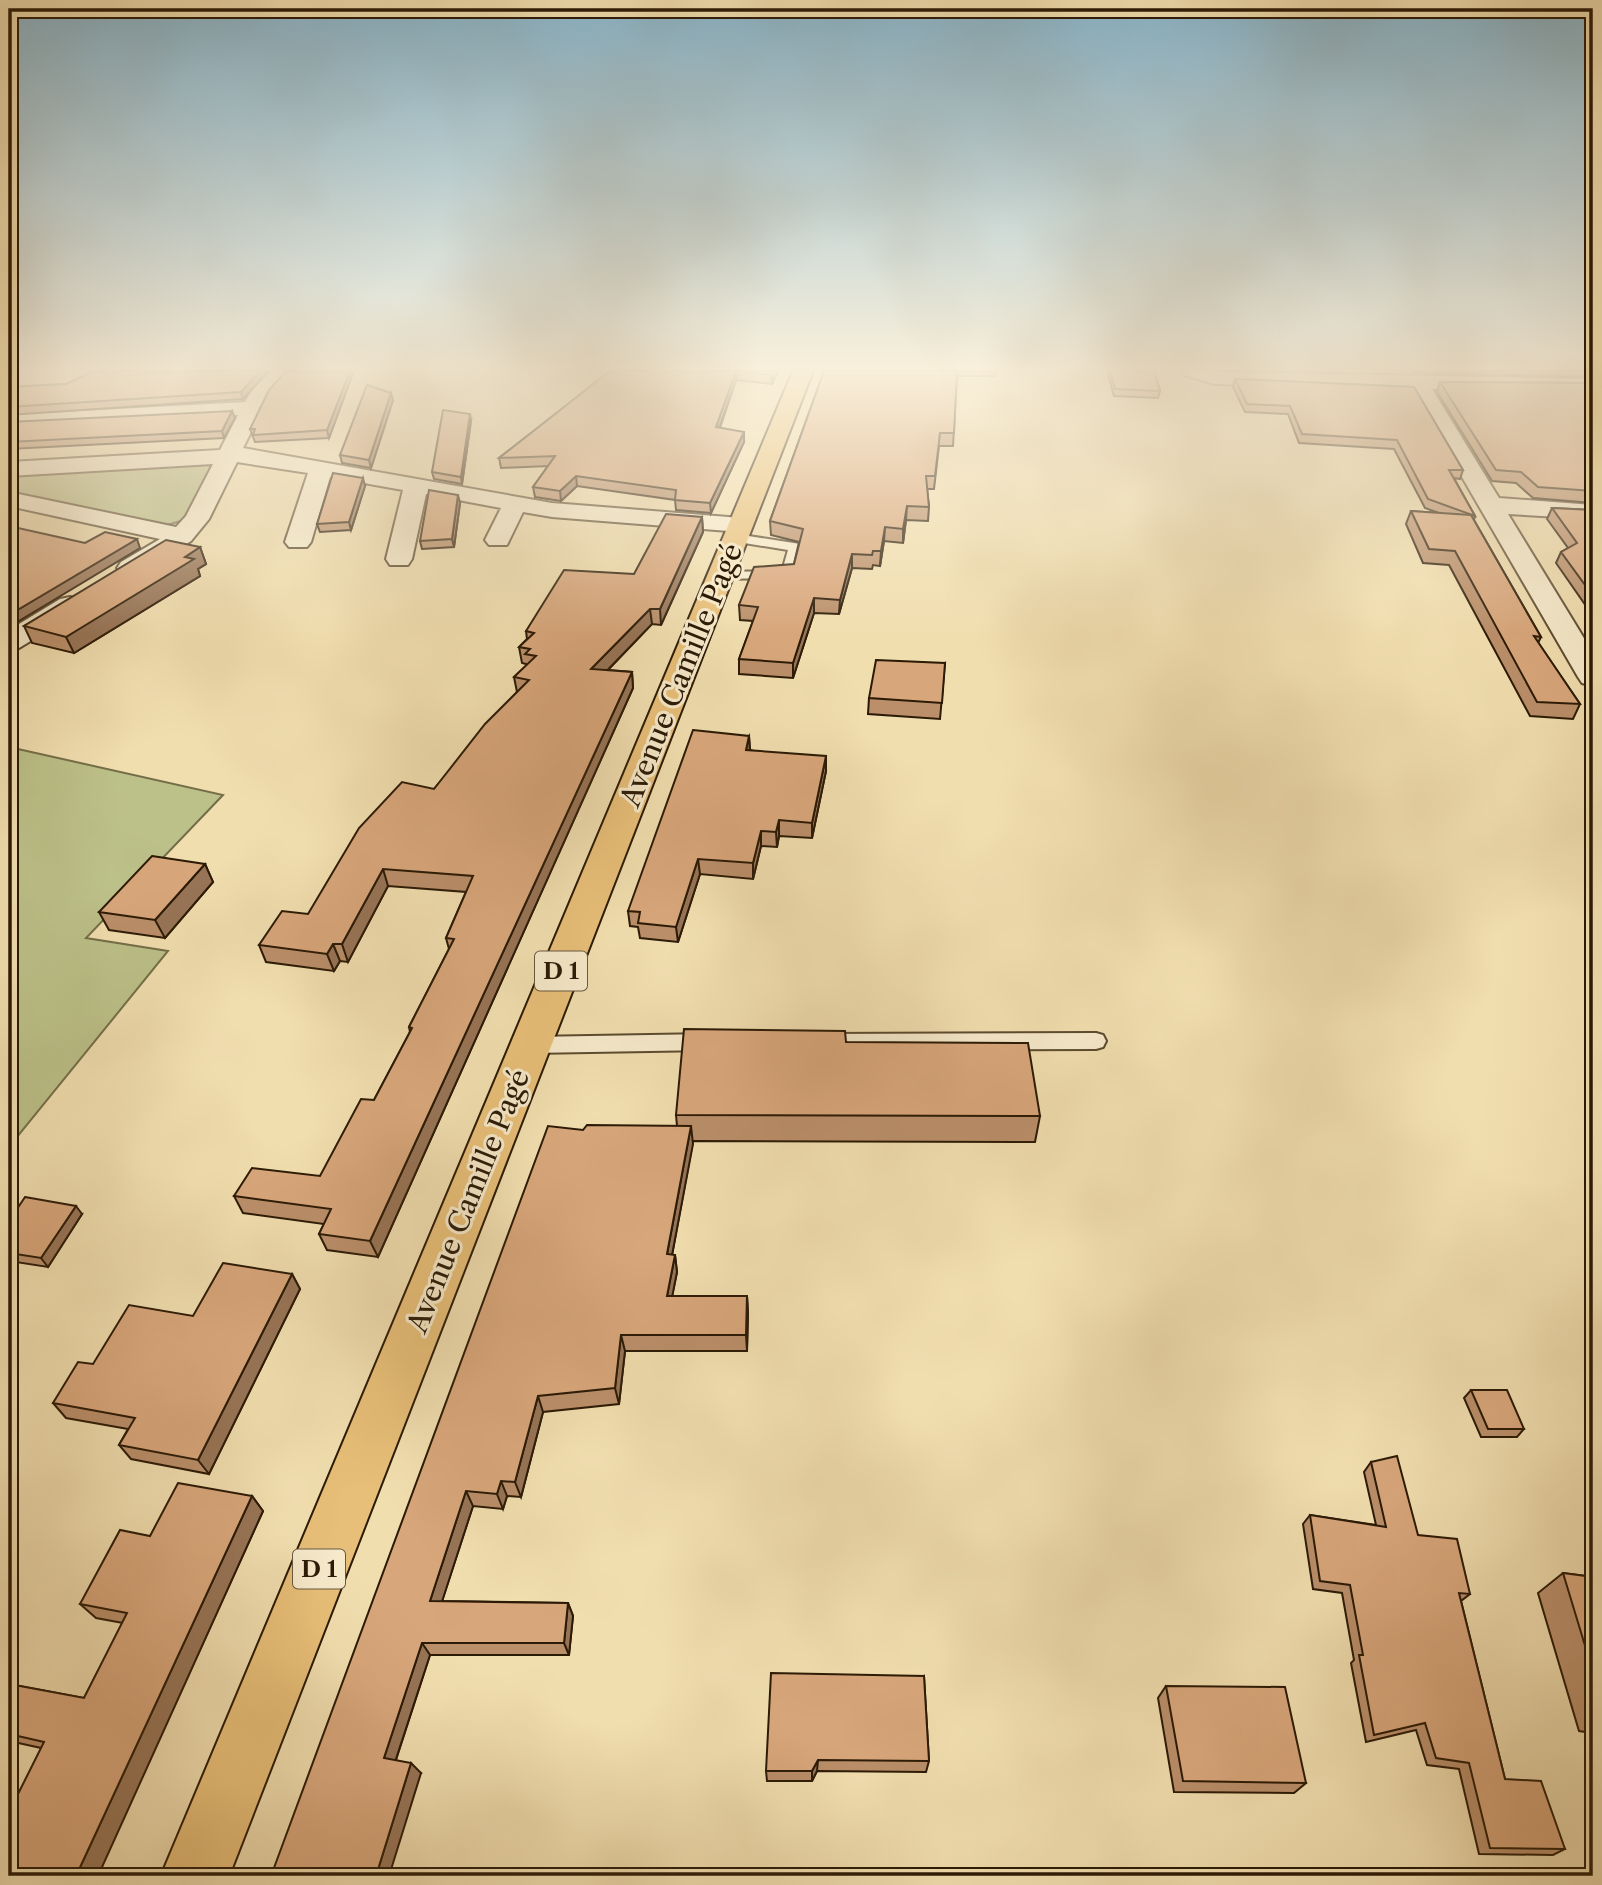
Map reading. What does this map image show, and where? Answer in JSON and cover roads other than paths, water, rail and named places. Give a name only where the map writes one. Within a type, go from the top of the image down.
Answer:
[{"type":"main road","name":"D 1","points":[[739,531],[768,459]]},
{"type":"main road","name":"Avenue Camille Pagé","points":[[195,1876],[739,531]]},
{"type":"street","points":[[9,469],[179,459]]},
{"type":"street","points":[[113,579],[182,537],[197,519],[227,459]]},
{"type":"street","points":[[274,459],[514,503],[739,531]]},
{"type":"street","points":[[1462,459],[1593,677]]},
{"type":"street","points":[[298,542],[320,472],[324,468]]},
{"type":"street","points":[[399,559],[415,489],[419,485]]},
{"type":"street","points":[[9,499],[182,537]]},
{"type":"street","points":[[498,540],[514,503]]},
{"type":"street","points":[[1489,505],[1593,512]]},
{"type":"street","points":[[9,642],[90,593]]},
{"type":"lane","points":[[721,576],[787,575],[795,547],[739,531]]},
{"type":"lane","points":[[797,1042],[1096,1041]]},
{"type":"lane","points":[[531,1045],[729,1042]]}]
